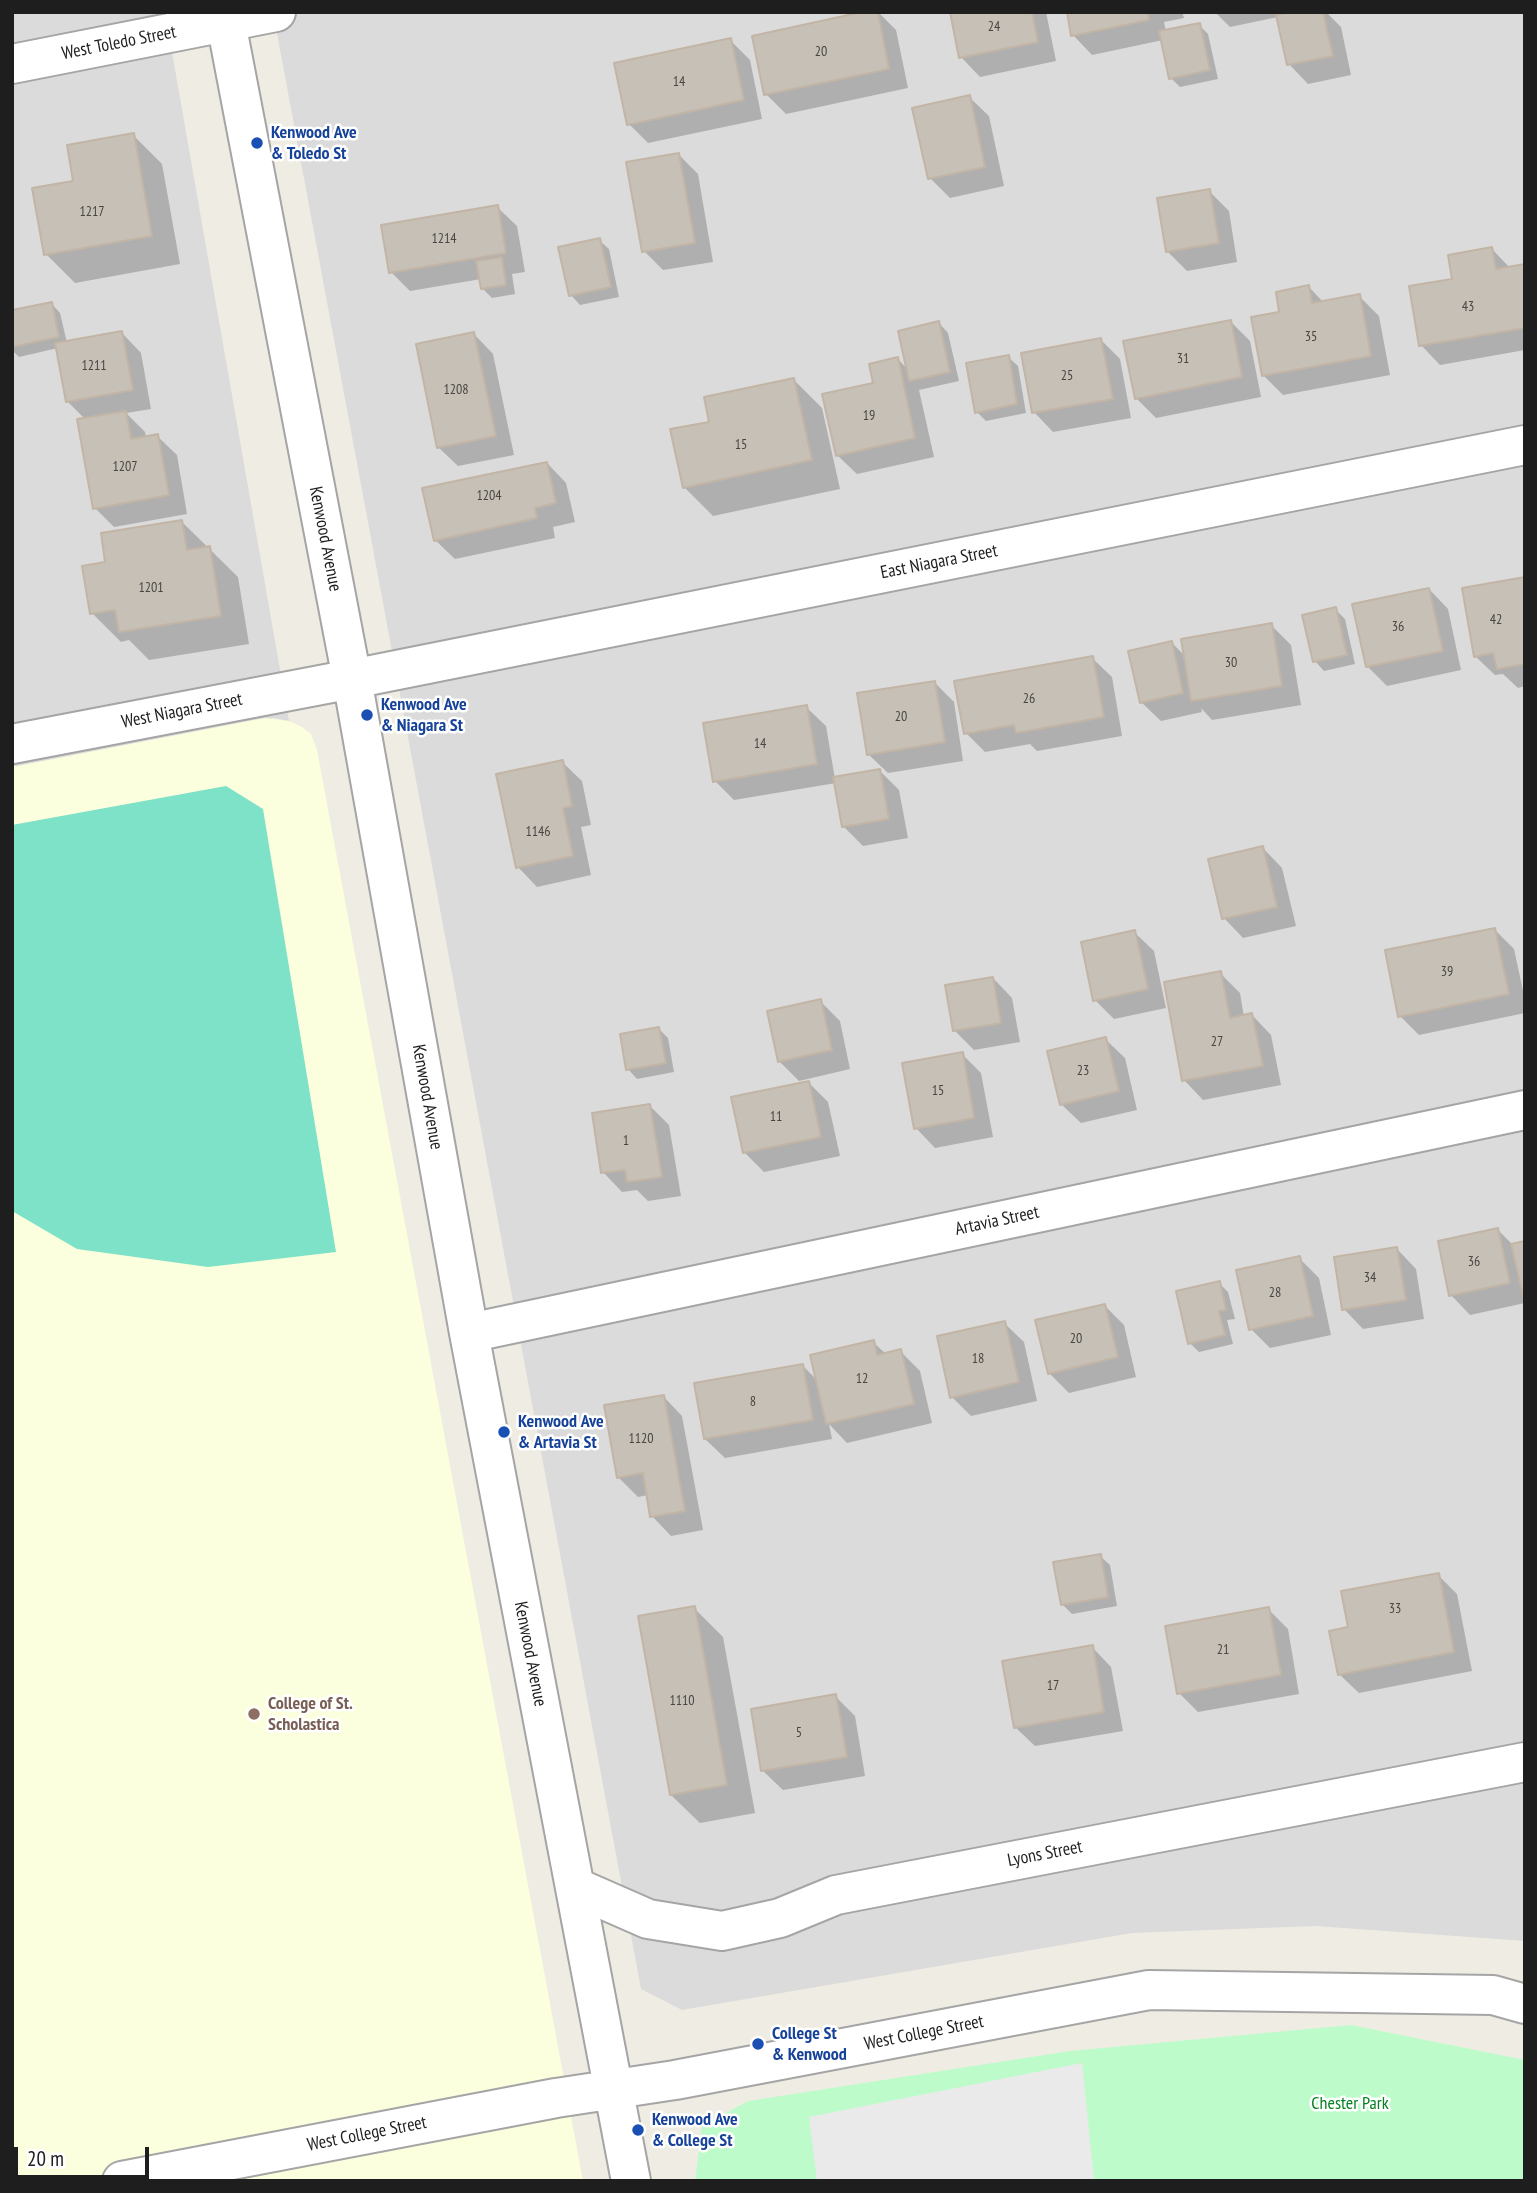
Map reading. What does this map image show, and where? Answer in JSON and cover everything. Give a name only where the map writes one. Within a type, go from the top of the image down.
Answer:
[{"type":"street","name":"West Toledo Street","points":[[12,64],[225,17],[276,12]]},
{"type":"street","name":"Kenwood Avenue","points":[[225,17],[352,679],[469,1333],[631,2181]]},
{"type":"street","name":"East Niagara Street","points":[[352,679],[1525,445]]},
{"type":"street","name":"West Niagara Street","points":[[12,744],[352,679]]},
{"type":"street","name":"Artavia Street","points":[[469,1333],[1525,1110]]},
{"type":"street","name":"Lyons Street","points":[[575,1887],[648,1919],[722,1931],[780,1918],[836,1895],[1525,1762]]},
{"type":"street","name":"West College Street","points":[[122,2181],[556,2098],[675,2080],[1150,1990],[1493,1994],[1525,2004]]},
{"type":"shaded area","points":[[12,12],[165,12],[289,721],[274,718],[254,720],[12,767]]},
{"type":"shaded area","points":[[273,12],[1525,12],[1525,1941],[1315,1926],[1132,1933],[682,2010],[641,1989]]},
{"type":"shaded area","name":"College of St. Scholastica","points":[[265,718],[289,721],[302,727],[311,734],[317,750],[583,2181],[12,2181],[12,767]]},
{"type":"shaded area","points":[[1082,2063],[1094,2180],[817,2181],[809,2117]]},
{"type":"green space","points":[[226,786],[263,809],[336,1252],[208,1267],[77,1249],[12,1211],[12,825]]},
{"type":"green space","name":"Chester Park","points":[[1351,2025],[1525,2060],[1525,2181],[695,2181],[702,2126],[748,2101],[1070,2051]]},
{"type":"building","points":[[862,12],[878,12],[889,69],[764,95],[752,36]]},
{"type":"building","points":[[950,12],[1032,12],[1038,42],[959,58]]},
{"type":"building","points":[[1067,12],[1148,12],[1149,20],[1071,36]]},
{"type":"building","points":[[1323,12],[1333,56],[1287,65],[1276,15]]},
{"type":"building","points":[[1200,23],[1210,70],[1169,79],[1159,31]]},
{"type":"building","points":[[731,38],[744,100],[627,125],[614,63]]},
{"type":"building","points":[[970,95],[985,167],[928,179],[912,108]]},
{"type":"building","points":[[134,133],[152,236],[44,255],[32,188],[73,181],[67,145]]},
{"type":"building","points":[[679,153],[695,243],[642,252],[626,162]]},
{"type":"building","points":[[1210,189],[1219,243],[1166,252],[1157,198]]},
{"type":"building","points":[[498,205],[506,253],[389,273],[381,225]]},
{"type":"building","points":[[600,238],[611,287],[569,296],[558,247]]},
{"type":"building","points":[[1492,247],[1496,269],[1525,264],[1525,328],[1419,346],[1409,286],[1452,279],[1448,255]]},
{"type":"building","points":[[502,257],[506,285],[481,289],[476,261]]},
{"type":"building","points":[[1309,285],[1312,303],[1360,294],[1371,356],[1262,376],[1251,317],[1279,312],[1276,292]]},
{"type":"building","points":[[52,302],[59,337],[12,347],[12,310]]},
{"type":"building","points":[[1231,320],[1242,377],[1135,399],[1123,341]]},
{"type":"building","points":[[939,321],[950,372],[909,381],[898,331]]},
{"type":"building","points":[[122,331],[133,390],[66,402],[55,343]]},
{"type":"building","points":[[474,332],[496,436],[437,448],[416,344]]},
{"type":"building","points":[[1101,338],[1113,399],[1032,413],[1021,353]]},
{"type":"building","points":[[1009,355],[1017,404],[975,413],[966,363]]},
{"type":"building","points":[[898,357],[915,438],[836,456],[822,394],[873,383],[869,364]]},
{"type":"building","points":[[794,378],[812,460],[683,488],[670,429],[709,422],[704,397]]},
{"type":"building","points":[[126,411],[131,439],[158,434],[169,495],[93,509],[77,419]]},
{"type":"building","points":[[547,462],[556,503],[535,508],[537,518],[434,541],[422,488]]},
{"type":"building","points":[[182,520],[187,550],[210,546],[221,616],[119,632],[115,610],[90,614],[82,566],[105,562],[101,533]]},
{"type":"building","points":[[1525,577],[1525,664],[1497,669],[1493,653],[1474,657],[1462,588]]},
{"type":"building","points":[[1429,588],[1443,651],[1366,667],[1352,604]]},
{"type":"building","points":[[1336,607],[1347,655],[1313,662],[1302,615]]},
{"type":"building","points":[[1272,623],[1282,686],[1191,701],[1181,639]]},
{"type":"building","points":[[1172,641],[1183,693],[1140,703],[1128,651]]},
{"type":"building","points":[[1093,656],[1104,717],[1016,733],[1014,725],[964,734],[954,681]]},
{"type":"building","points":[[935,681],[945,742],[867,755],[857,693]]},
{"type":"building","points":[[807,705],[817,764],[713,782],[703,723]]},
{"type":"building","points":[[563,760],[572,806],[563,808],[573,856],[516,868],[496,774]]},
{"type":"building","points":[[880,769],[889,819],[842,827],[833,777]]},
{"type":"building","points":[[1263,846],[1277,907],[1222,919],[1208,859]]},
{"type":"building","points":[[1495,928],[1509,994],[1398,1017],[1385,950]]},
{"type":"building","points":[[1135,930],[1148,989],[1093,1001],[1081,942]]},
{"type":"building","points":[[1221,971],[1230,1018],[1252,1013],[1263,1066],[1182,1081],[1164,982]]},
{"type":"building","points":[[993,977],[1001,1023],[953,1031],[945,985]]},
{"type":"building","points":[[821,999],[832,1050],[778,1062],[767,1011]]},
{"type":"building","points":[[659,1027],[666,1063],[626,1070],[620,1034]]},
{"type":"building","points":[[1106,1037],[1119,1091],[1060,1105],[1047,1051]]},
{"type":"building","points":[[963,1052],[974,1118],[914,1129],[902,1063]]},
{"type":"building","points":[[809,1081],[821,1137],[743,1153],[731,1097]]},
{"type":"building","points":[[650,1104],[662,1177],[627,1182],[625,1170],[601,1173],[592,1113]]},
{"type":"building","points":[[1498,1228],[1510,1283],[1449,1296],[1438,1241]]},
{"type":"building","points":[[1525,1241],[1525,1300],[1524,1300],[1511,1244]]},
{"type":"building","points":[[1397,1247],[1406,1300],[1342,1310],[1334,1257]]},
{"type":"building","points":[[1300,1256],[1313,1316],[1249,1330],[1236,1270]]},
{"type":"building","points":[[1220,1281],[1226,1310],[1219,1311],[1225,1335],[1188,1344],[1176,1291]]},
{"type":"building","points":[[1105,1304],[1118,1357],[1048,1374],[1035,1320]]},
{"type":"building","points":[[1005,1321],[1019,1382],[950,1398],[937,1336]]},
{"type":"building","points":[[874,1340],[877,1355],[901,1349],[914,1404],[826,1424],[810,1355]]},
{"type":"building","points":[[803,1364],[813,1420],[704,1439],[694,1383]]},
{"type":"building","points":[[664,1395],[685,1511],[650,1517],[643,1473],[617,1478],[604,1405]]},
{"type":"building","points":[[1101,1554],[1108,1597],[1061,1605],[1053,1562]]},
{"type":"building","points":[[1439,1573],[1454,1652],[1338,1675],[1329,1631],[1348,1627],[1341,1591]]},
{"type":"building","points":[[695,1606],[727,1785],[670,1795],[638,1616]]},
{"type":"building","points":[[1269,1607],[1281,1675],[1177,1694],[1165,1626]]},
{"type":"building","points":[[1093,1645],[1104,1712],[1014,1728],[1002,1661]]},
{"type":"building","points":[[836,1694],[847,1757],[761,1771],[751,1709]]},
{"type":"place","name":"Kenwood Ave & Toledo St","points":[[257,143]]},
{"type":"place","name":"Kenwood Ave & Niagara St","points":[[367,715]]},
{"type":"place","name":"Kenwood Ave & Artavia St","points":[[504,1432]]},
{"type":"place","name":"College of St. Scholastica","points":[[254,1714]]},
{"type":"place","name":"College St & Kenwood","points":[[758,2044]]},
{"type":"place","name":"Kenwood Ave & College St","points":[[638,2130]]}]
